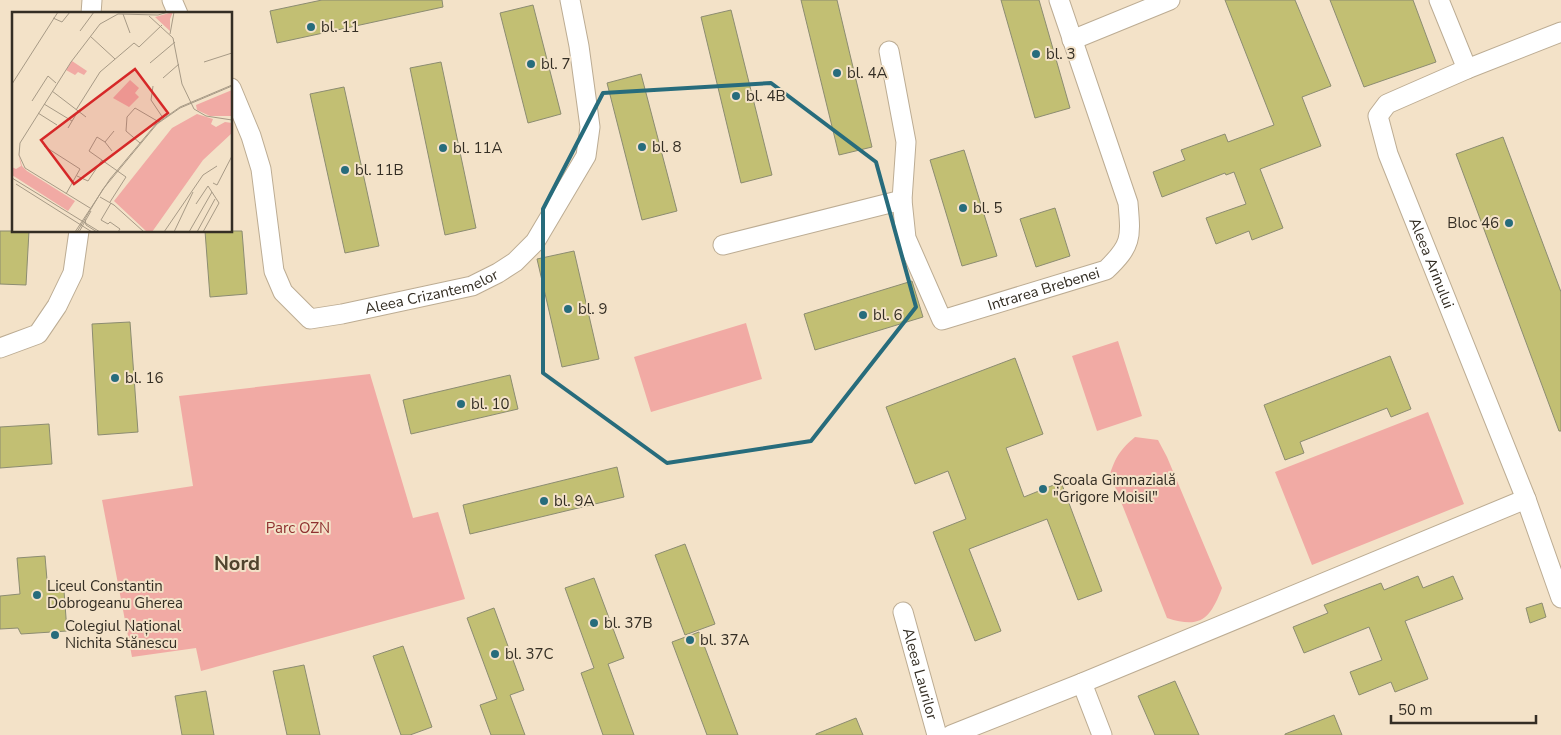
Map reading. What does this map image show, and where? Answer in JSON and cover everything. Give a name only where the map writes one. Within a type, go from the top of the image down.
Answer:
[{"type":"street","points":[[172,0],[177,12]]},
{"type":"street","name":"Aleea Crizantemelor","points":[[232,90],[251,136],[261,169],[274,272],[283,292],[310,319],[472,286],[515,262],[535,242],[586,156],[590,126],[579,46],[570,0]]},
{"type":"street","name":"Intrarea Brebenei","points":[[902,200],[906,238],[942,320],[1106,270],[1122,255],[1130,234],[1128,203],[1059,0]]},
{"type":"street","points":[[1072,40],[1170,0]]},
{"type":"street","points":[[1439,0],[1466,69]]},
{"type":"street","name":"Aleea Arinului","points":[[1561,32],[1466,69],[1388,104],[1378,116],[1388,154],[1526,499],[1561,598]]},
{"type":"street","points":[[723,245],[902,200],[906,142],[889,51]]},
{"type":"street","points":[[0,348],[38,334],[52,313],[72,273],[78,232]]},
{"type":"street","points":[[951,735],[1082,683],[1526,499]]},
{"type":"street","name":"Aleea Laurilor","points":[[903,612],[937,735]]},
{"type":"street","points":[[1082,683],[1102,735]]},
{"type":"highlighted area","points":[[771,83],[876,162],[916,307],[811,441],[667,463],[543,373],[543,209],[603,93]]},
{"type":"green space","points":[[746,323],[762,379],[651,412],[634,357]]},
{"type":"green space","points":[[1118,341],[1142,416],[1097,431],[1072,356]]},
{"type":"green space","name":"Parc OZN","points":[[370,374],[413,518],[438,512],[465,599],[201,671],[196,648],[132,657],[102,500],[193,486],[179,396]]},
{"type":"green space","points":[[1428,412],[1464,504],[1312,565],[1275,472]]},
{"type":"green space","points":[[1135,437],[1158,440],[1167,457],[1222,588],[1218,599],[1208,614],[1196,622],[1167,618],[1110,474],[1114,462],[1120,453]]},
{"type":"building","name":"bl. 11","points":[[322,0],[442,0],[443,7],[277,43],[270,11]]},
{"type":"building","name":"bl. 4A","points":[[801,0],[837,0],[872,147],[839,155]]},
{"type":"building","name":"bl. 3","points":[[1001,0],[1039,0],[1070,108],[1035,118]]},
{"type":"building","points":[[1225,0],[1295,0],[1331,86],[1302,97],[1321,146],[1260,169],[1283,228],[1252,240],[1249,231],[1216,244],[1206,218],[1246,204],[1234,172],[1226,175],[1225,173],[1162,197],[1153,172],[1185,160],[1181,150],[1225,134],[1228,142],[1274,125]]},
{"type":"building","points":[[1330,0],[1413,0],[1436,62],[1364,87]]},
{"type":"building","name":"bl. 7","points":[[533,5],[561,114],[528,123],[500,13]]},
{"type":"building","name":"bl. 4B","points":[[731,10],[772,175],[741,183],[701,17]]},
{"type":"building","name":"bl. 11A","points":[[441,62],[476,228],[445,235],[410,68]]},
{"type":"building","name":"bl. 8","points":[[641,74],[677,211],[642,220],[607,83]]},
{"type":"building","name":"bl. 11B","points":[[344,87],[379,246],[345,253],[310,94]]},
{"type":"building","name":"Bloc 46","points":[[1503,137],[1561,292],[1561,431],[1559,431],[1456,154]]},
{"type":"building","name":"bl. 5","points":[[964,150],[997,256],[962,266],[930,160]]},
{"type":"building","points":[[1055,208],[1070,256],[1036,267],[1020,219]]},
{"type":"building","points":[[0,231],[29,232],[26,285],[0,284]]},
{"type":"building","points":[[242,231],[247,294],[210,297],[205,232]]},
{"type":"building","name":"bl. 9","points":[[574,251],[599,359],[562,367],[537,259]]},
{"type":"building","name":"bl. 6","points":[[912,281],[923,317],[815,350],[804,314]]},
{"type":"building","name":"bl. 16","points":[[130,322],[138,432],[98,435],[92,324]]},
{"type":"building","points":[[1390,356],[1411,409],[1391,417],[1387,408],[1300,442],[1304,453],[1285,460],[1264,405]]},
{"type":"building","points":[[1015,358],[1043,434],[1006,448],[1024,497],[1061,482],[1102,591],[1078,600],[1047,519],[969,549],[1001,631],[975,641],[933,532],[966,519],[948,471],[915,484],[886,407]]},
{"type":"building","name":"bl. 10","points":[[510,375],[518,409],[411,434],[403,400]]},
{"type":"building","points":[[49,424],[52,464],[0,468],[0,427]]},
{"type":"building","name":"bl. 9A","points":[[617,467],[624,497],[470,534],[463,505]]},
{"type":"building","points":[[685,544],[715,624],[685,635],[655,555]]},
{"type":"building","name":"Liceul Constantin Dobrogeanu Gherea","points":[[45,556],[48,592],[64,591],[67,631],[21,634],[18,628],[0,629],[0,596],[20,594],[17,558]]},
{"type":"building","points":[[1418,576],[1423,588],[1453,576],[1463,599],[1405,621],[1428,679],[1395,692],[1391,682],[1359,695],[1350,672],[1382,660],[1369,627],[1304,653],[1293,627],[1328,613],[1324,605],[1381,583],[1384,590]]},
{"type":"building","name":"bl. 37B","points":[[594,578],[624,658],[608,664],[634,735],[603,735],[581,673],[594,668],[565,588]]},
{"type":"building","points":[[1542,603],[1546,617],[1530,623],[1526,608]]},
{"type":"building","name":"bl. 37C","points":[[494,608],[524,690],[510,695],[525,735],[491,735],[480,705],[497,699],[467,618]]},
{"type":"building","points":[[699,632],[738,735],[707,735],[672,642]]},
{"type":"building","points":[[403,646],[432,727],[410,735],[401,735],[373,656]]},
{"type":"building","points":[[304,665],[320,735],[287,735],[273,671]]},
{"type":"building","points":[[1175,681],[1199,735],[1155,735],[1138,696]]},
{"type":"building","points":[[206,691],[214,735],[182,735],[175,696]]},
{"type":"building","points":[[1334,715],[1342,735],[1285,735],[1285,734]]},
{"type":"building","points":[[856,718],[863,735],[816,735],[816,734]]},
{"type":"place","name":"bl. 11","points":[[311,27]]},
{"type":"place","name":"bl. 3","points":[[1036,54]]},
{"type":"place","name":"bl. 7","points":[[531,64]]},
{"type":"place","name":"bl. 4A","points":[[837,73]]},
{"type":"place","name":"bl. 4B","points":[[736,96]]},
{"type":"place","name":"bl. 8","points":[[642,147]]},
{"type":"place","name":"bl. 11A","points":[[443,148]]},
{"type":"place","name":"bl. 11B","points":[[345,170]]},
{"type":"place","name":"bl. 5","points":[[963,208]]},
{"type":"place","name":"Bloc 46","points":[[1509,223]]},
{"type":"place","name":"bl. 9","points":[[568,309]]},
{"type":"place","name":"bl. 6","points":[[863,315]]},
{"type":"place","name":"bl. 16","points":[[115,378]]},
{"type":"place","name":"bl. 10","points":[[461,404]]},
{"type":"place","name":"Școala Gimnazială \"Grigore Moisil\"","points":[[1043,489]]},
{"type":"place","name":"bl. 9A","points":[[544,501]]},
{"type":"place","name":"Liceul Constantin Dobrogeanu Gherea","points":[[37,595]]},
{"type":"place","name":"bl. 37B","points":[[594,623]]},
{"type":"place","name":"Colegiul Național Nichita Stănescu","points":[[55,635]]},
{"type":"place","name":"bl. 37A","points":[[690,640]]},
{"type":"place","name":"bl. 37C","points":[[495,654]]},
{"type":"district","name":"Nord","points":[[237,563]]}]
